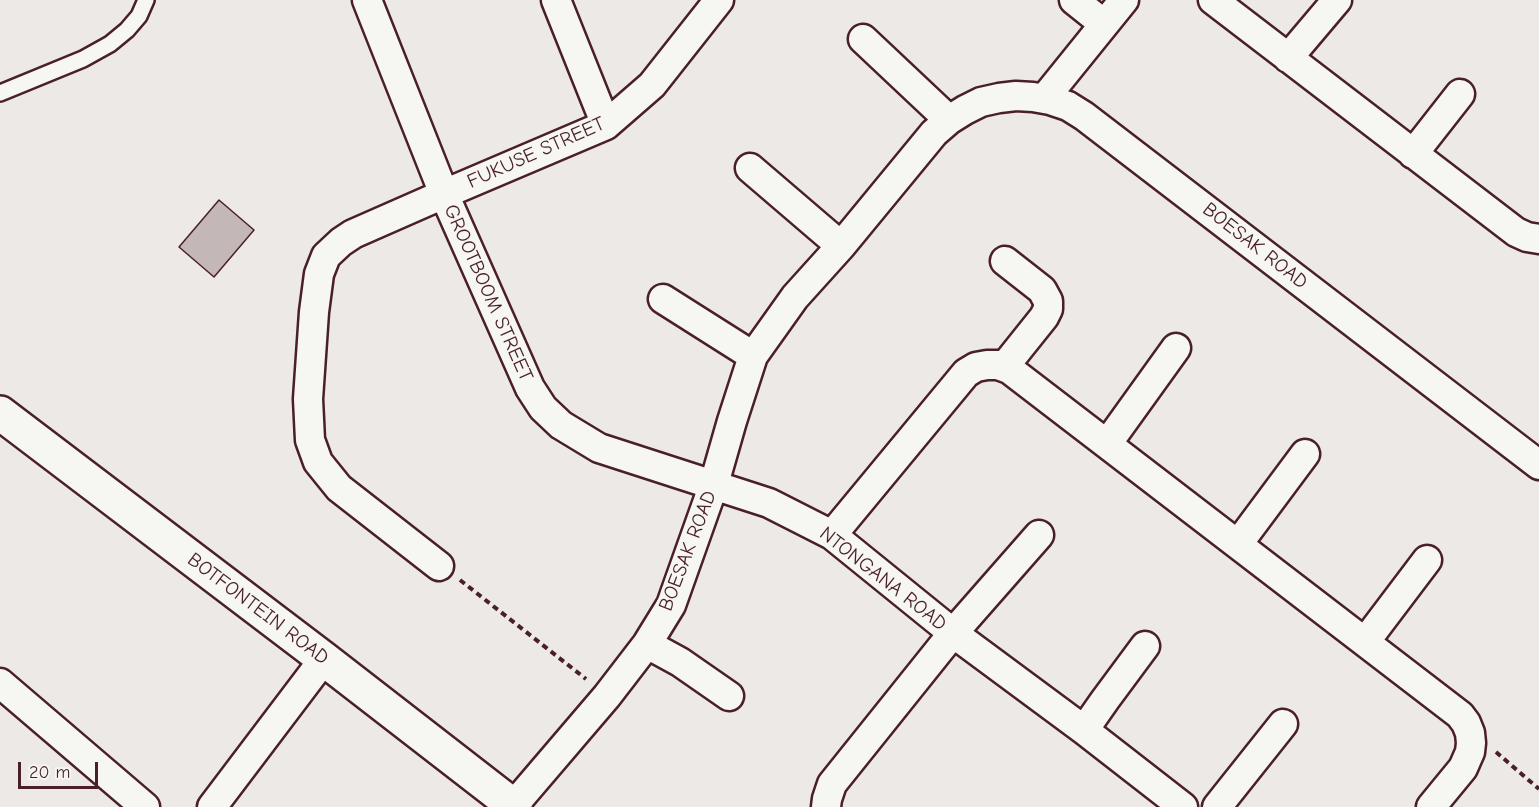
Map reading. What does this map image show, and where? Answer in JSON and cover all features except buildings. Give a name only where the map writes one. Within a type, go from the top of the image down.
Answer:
[{"type":"main road","name":"BOTFONTEIN ROAD","points":[[0,413],[514,806]]},
{"type":"street","name":"GROOTBOOM STREET","points":[[367,0],[444,194],[530,388],[543,408],[561,425],[599,448],[714,484]]},
{"type":"street","points":[[556,0],[606,125]]},
{"type":"street","name":"FUKUSE STREET","points":[[439,566],[339,488],[318,462],[310,440],[308,399],[314,312],[319,274],[326,256],[353,234],[606,125],[652,85],[719,0]]},
{"type":"street","points":[[1074,0],[1104,24]]},
{"type":"street","points":[[1044,99],[1124,0]]},
{"type":"street","points":[[1213,0],[1516,232],[1527,237],[1539,238]]},
{"type":"street","points":[[1288,58],[1337,0]]},
{"type":"street","points":[[863,39],[950,120]]},
{"type":"street","points":[[1413,154],[1460,94]]},
{"type":"street","name":"BOESAK ROAD","points":[[514,806],[607,696],[646,644],[671,605],[714,484],[753,356],[795,297],[841,246],[934,133],[965,110],[981,102],[1016,96],[1033,97],[1068,106],[1084,116],[1539,465]]},
{"type":"street","points":[[750,168],[841,246]]},
{"type":"street","points":[[1004,367],[1048,309],[1048,301],[1042,290],[1005,261]]},
{"type":"street","points":[[663,299],[753,356]]},
{"type":"street","points":[[1107,444],[1176,348]]},
{"type":"street","points":[[831,535],[966,373],[976,367],[987,365],[1004,367],[1015,373],[1460,715],[1470,733],[1471,743],[1467,760],[1431,807]]},
{"type":"street","points":[[1238,544],[1305,454]]},
{"type":"street","name":"NTONGANA ROAD","points":[[714,484],[769,503],[831,535],[953,633],[1183,807]]},
{"type":"street","name":"NTONGANA ROAD","points":[[953,633],[1039,535]]},
{"type":"street","points":[[1365,642],[1427,560]]},
{"type":"street","points":[[826,807],[832,784],[953,633]]},
{"type":"street","points":[[646,644],[680,662],[729,696]]},
{"type":"street","points":[[1084,730],[1144,646]]},
{"type":"street","points":[[212,807],[324,659]]},
{"type":"street","points":[[0,683],[145,807]]},
{"type":"street","points":[[1217,807],[1283,724]]},
{"type":"lane","points":[[0,93],[83,59],[110,44],[139,16],[146,0]]},
{"type":"path","points":[[439,566],[465,583],[607,696]]},
{"type":"path","points":[[1471,743],[1486,744],[1539,789]]}]
